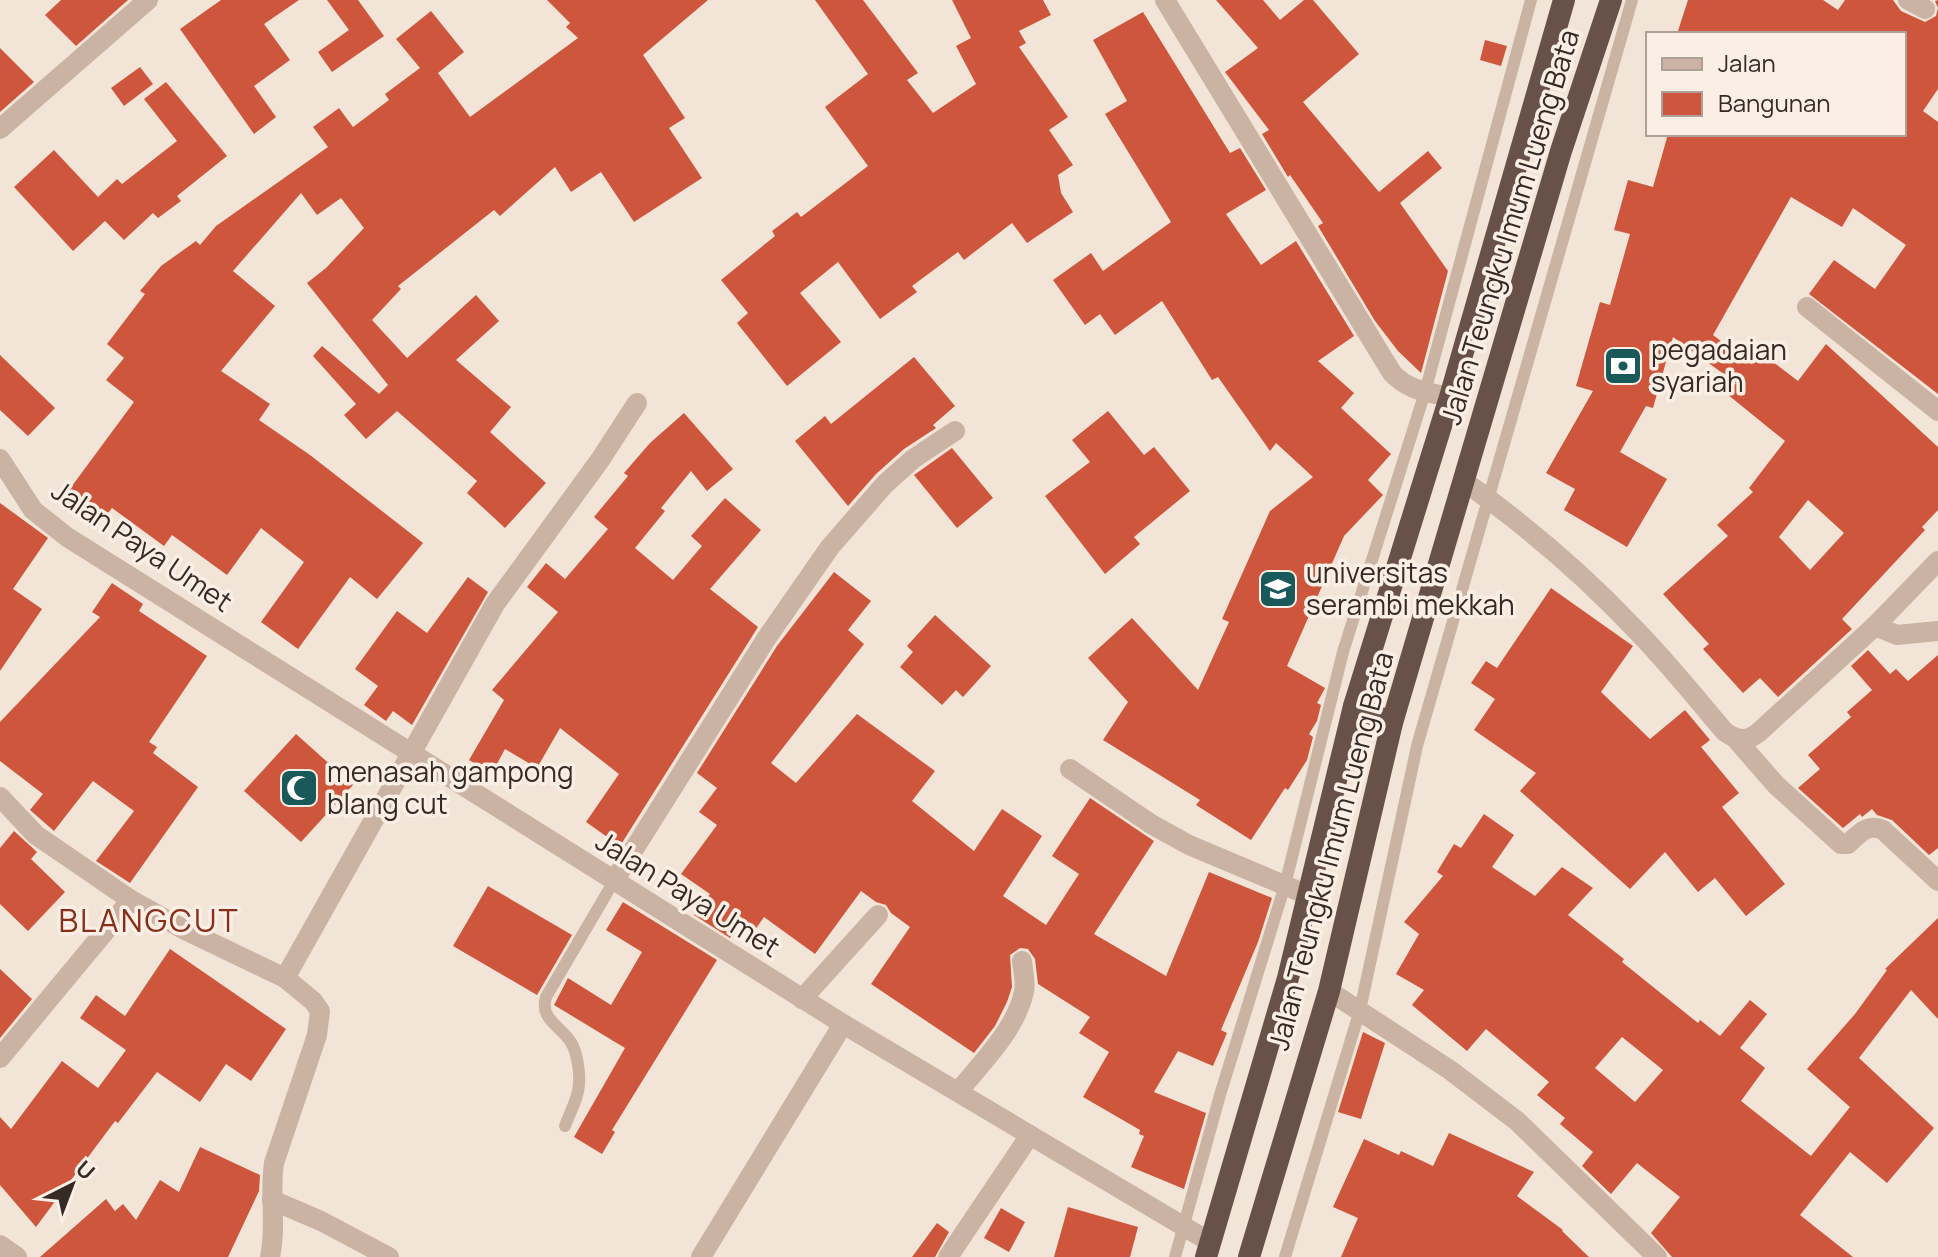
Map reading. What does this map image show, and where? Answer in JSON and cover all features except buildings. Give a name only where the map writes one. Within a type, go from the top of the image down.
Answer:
[{"type":"highway","name":"Jalan Teungku Imum Lueng Bata","points":[[1208,1249],[1288,978],[1354,706],[1450,397],[1564,0]]},
{"type":"highway","name":"Jalan Teungku Imum Lueng Bata","points":[[1249,1257],[1329,991],[1392,723],[1561,151],[1611,0]]},
{"type":"highway","points":[[1354,706],[1392,723]]},
{"type":"street","points":[[0,129],[148,0]]},
{"type":"street","points":[[1165,0],[1371,343],[1400,382],[1450,397]]},
{"type":"street","points":[[1807,307],[1938,411]]},
{"type":"street","points":[[285,978],[495,604],[600,460],[637,403]]},
{"type":"street","points":[[614,881],[766,639],[830,547],[885,484],[913,459],[955,431]]},
{"type":"street","name":"Jalan Paya Umet","points":[[3,472],[33,510],[67,537],[802,999],[1184,1227],[1208,1249]]},
{"type":"street","points":[[1465,482],[1517,519],[1577,571],[1634,627],[1725,732],[1735,738],[1776,785],[1841,844],[1848,844],[1867,828],[1875,826],[1938,881]]},
{"type":"street","points":[[1735,738],[1751,738],[1758,733],[1875,626],[1938,561]]},
{"type":"street","points":[[1875,626],[1897,635],[1938,631]]},
{"type":"street","points":[[1070,769],[1151,824],[1189,845],[1308,895]]},
{"type":"street","points":[[0,797],[36,835],[131,900],[285,978],[313,1001],[320,1011],[317,1035],[274,1163],[272,1200],[275,1226],[270,1257]]},
{"type":"street","points":[[0,1058],[131,900]]},
{"type":"street","points":[[802,999],[878,915]]},
{"type":"street","points":[[958,1092],[1006,1032],[1017,1013],[1025,989],[1022,961]]},
{"type":"street","points":[[1329,991],[1450,1070],[1517,1121],[1657,1257]]},
{"type":"street","points":[[701,1257],[843,1024]]},
{"type":"street","points":[[948,1257],[1030,1135]]},
{"type":"street","points":[[272,1200],[321,1221],[389,1257]]},
{"type":"street","points":[[0,1245],[17,1257]]},
{"type":"lane","points":[[1175,1257],[1220,1095],[1285,885],[1343,652],[1425,392],[1531,0]]},
{"type":"lane","points":[[1285,1257],[1360,1010],[1417,746],[1632,0]]},
{"type":"lane","points":[[565,1126],[578,1090],[578,1067],[571,1043],[545,1014],[543,1006],[614,881]]},
{"type":"place","name":"pegadaian syariah","points":[[1623,366]]},
{"type":"place","name":"universitas serambi mekkah","points":[[1278,589]]},
{"type":"place","name":"menasah gampong blang cut","points":[[299,788]]},
{"type":"district","name":"BLANGCUT","points":[[149,921]]}]
